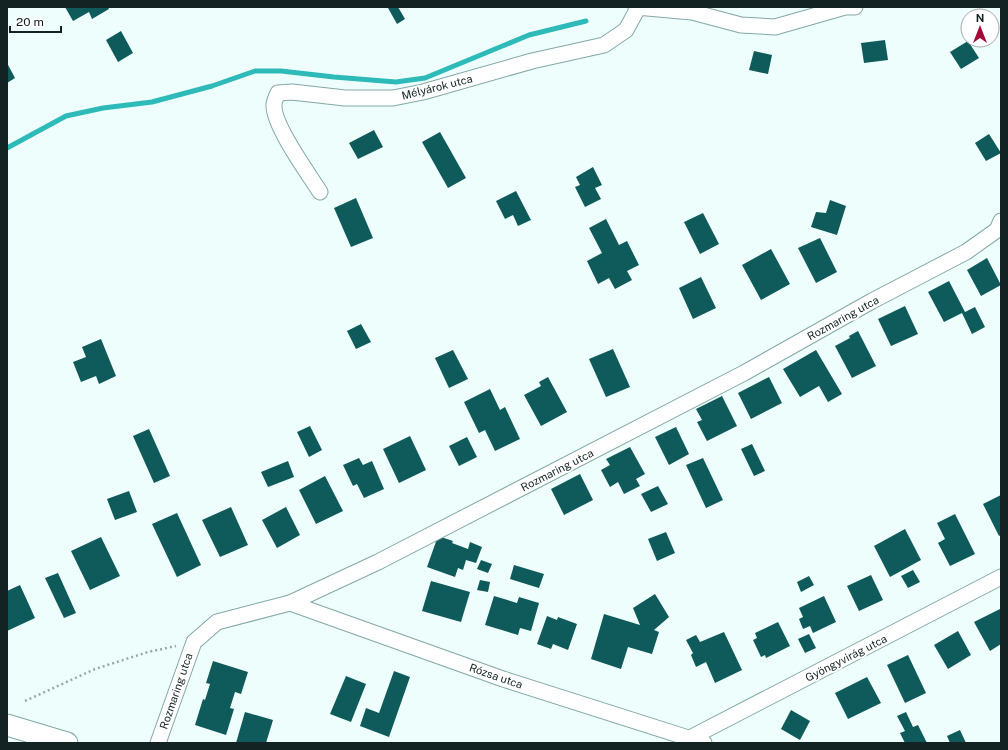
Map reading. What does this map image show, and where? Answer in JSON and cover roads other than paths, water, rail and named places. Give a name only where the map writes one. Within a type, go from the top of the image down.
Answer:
[{"type":"main road","points":[[22,732],[67,743]]},
{"type":"street","points":[[637,8],[694,9],[741,25],[775,27],[845,7],[855,7]]},
{"type":"street","name":"Mélyárok utca","points":[[320,192],[290,145],[276,116],[274,104],[278,93],[292,92],[345,98],[394,98],[423,92],[532,60],[604,44],[626,30],[637,8]]},
{"type":"street","name":"Rozmaring utca","points":[[158,743],[194,642],[217,622],[290,603],[378,562],[744,373],[872,301],[966,252],[1000,228]]},
{"type":"street","name":"Gyöngyvirág utca","points":[[690,738],[1001,577]]},
{"type":"street","name":"Rózsa utca","points":[[290,603],[504,679],[704,743]]},
{"type":"waterway","points":[[7,148],[66,116],[103,108],[152,102],[212,86],[255,71],[281,71],[396,82],[425,78],[529,35],[586,21]]}]
